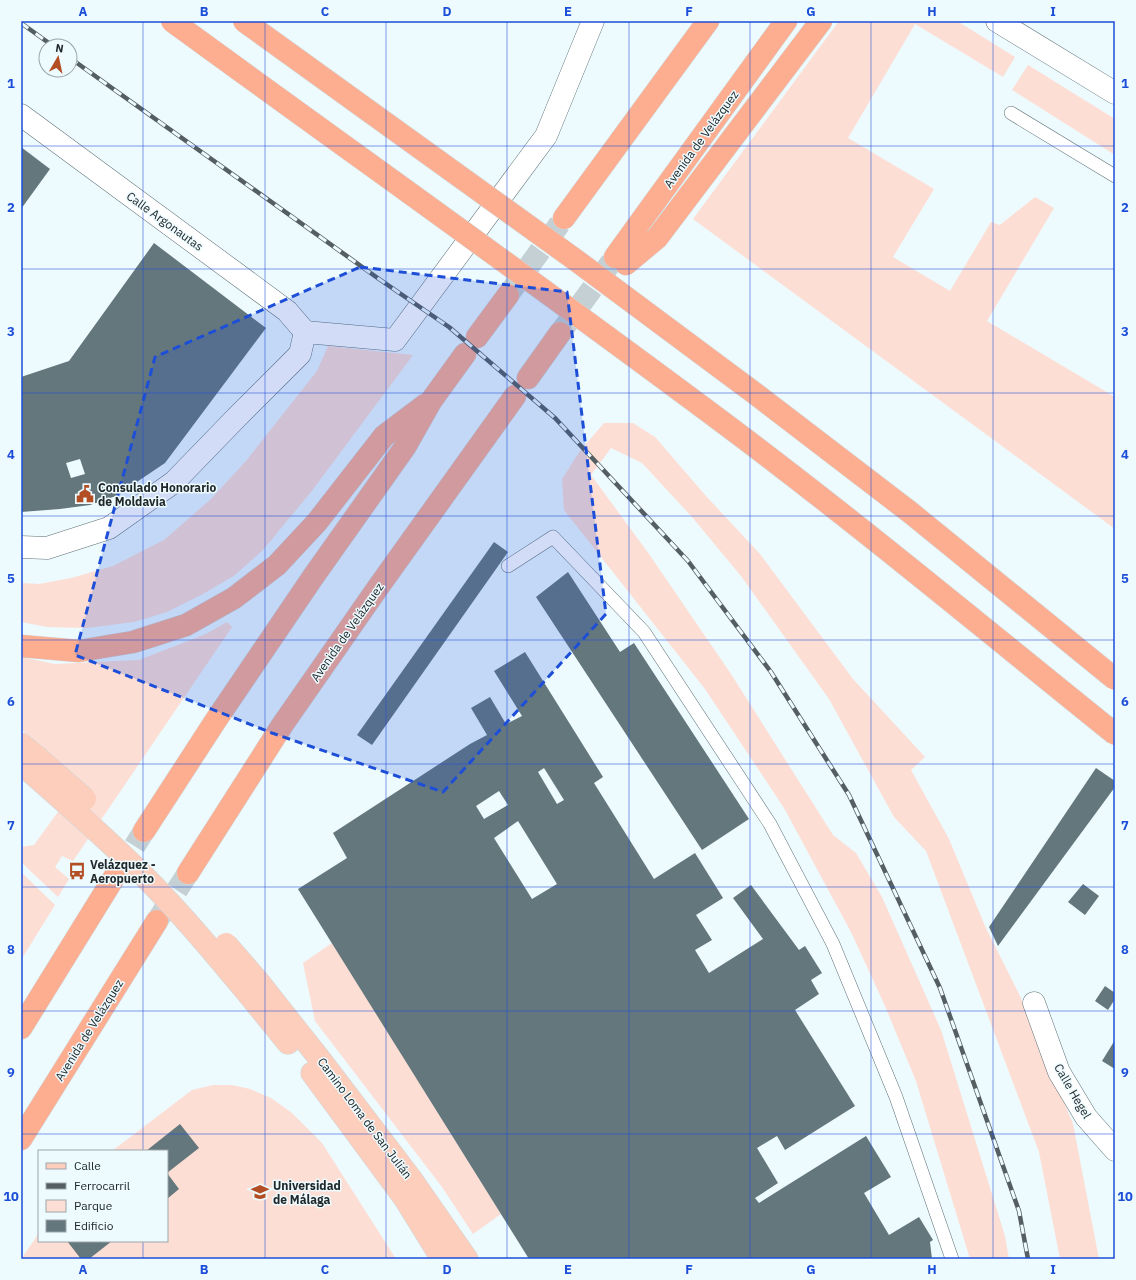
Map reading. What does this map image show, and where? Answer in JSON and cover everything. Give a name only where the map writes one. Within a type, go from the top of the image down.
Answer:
[{"type":"highway","points":[[172,21],[549,294],[725,424],[890,552],[1115,734]]},
{"type":"highway","points":[[244,21],[577,261],[757,395],[911,512],[1115,679]]},
{"type":"highway","points":[[564,218],[708,21]]},
{"type":"highway","name":"Avenida de Velázquez","points":[[786,21],[621,260],[657,238],[821,21]]},
{"type":"highway","points":[[144,831],[308,583],[405,447],[431,401],[508,295]]},
{"type":"highway","points":[[528,378],[560,333]]},
{"type":"highway","name":"Avenida de Velázquez","points":[[188,873],[282,724],[515,396]]},
{"type":"highway","points":[[21,646],[79,651],[133,642],[186,625],[234,598],[277,565],[318,522],[384,436],[431,401]]},
{"type":"highway","points":[[21,1028],[115,876]]},
{"type":"highway","name":"Avenida de Velázquez","points":[[21,1139],[157,921]]},
{"type":"main road","points":[[26,758],[96,809],[153,864],[206,922],[253,988]]},
{"type":"main road","name":"Camino Loma de San Julián","points":[[253,988],[310,1070],[404,1199],[442,1259]]},
{"type":"main road","name":"Camino Loma de San Julián","points":[[253,988],[319,1058],[408,1174],[467,1259]]},
{"type":"street","points":[[21,547],[47,548],[109,528],[174,482],[300,354],[305,332],[395,340],[546,136],[593,21]]},
{"type":"street","points":[[1003,22],[1115,93]]},
{"type":"street","name":"Calle Argonautas","points":[[21,115],[287,311],[305,332]]},
{"type":"street","name":"Calle Hegel","points":[[1034,1003],[1059,1072],[1086,1117],[1115,1150]]},
{"type":"lane","points":[[1011,113],[1115,176]]},
{"type":"lane","points":[[508,566],[553,537],[644,632],[770,824],[834,944],[896,1097],[952,1259]]},
{"type":"highlighted area","points":[[360,267],[567,292],[606,614],[443,792],[272,733],[75,655],[155,357]]},
{"type":"green space","points":[[839,21],[957,21],[1015,57],[1003,77],[915,24],[848,138],[934,189],[893,257],[950,291],[991,222],[1000,225],[1035,197],[1054,208],[987,321],[1115,397],[1115,529],[693,219]]},
{"type":"green space","points":[[1028,65],[1115,119],[1115,155],[1012,90]]},
{"type":"green space","points":[[328,346],[413,355],[311,492],[263,550],[235,575],[203,594],[167,612],[134,622],[87,628],[47,627],[21,622],[21,583],[39,584],[71,578],[113,566],[164,540],[210,500],[246,461],[317,371]]},
{"type":"green space","points":[[604,423],[633,423],[655,437],[706,496],[760,554],[853,679],[925,757],[911,770],[949,839],[985,926],[1020,996],[1073,1124],[1099,1259],[1060,1259],[1039,1152],[926,851],[894,817],[829,699],[741,576],[692,517],[642,463],[611,448],[591,475],[649,554],[731,674],[833,835],[856,853],[882,897],[941,1030],[1005,1236],[1009,1259],[970,1259],[916,1081],[885,1006],[851,932],[784,808],[705,689],[564,510],[562,479],[580,451]]},
{"type":"green space","points":[[227,622],[232,627],[73,861],[62,856],[55,867],[69,879],[58,897],[21,862],[21,847],[34,845],[79,783],[21,729],[21,657],[55,664],[139,660],[206,634]]},
{"type":"green space","points":[[21,872],[55,905],[21,960]]},
{"type":"green space","points":[[332,943],[501,1214],[473,1234],[442,1187],[315,1021],[303,963]]},
{"type":"green space","name":"Universidad de Málaga","points":[[213,1085],[232,1085],[250,1089],[271,1098],[292,1113],[322,1143],[396,1259],[21,1259],[38,1234],[38,1242],[168,1242],[168,1150],[113,1150],[192,1090]]},
{"type":"building","points":[[21,147],[50,169],[21,209]]},
{"type":"building","points":[[154,243],[266,328],[165,463],[116,496],[90,505],[21,512],[21,377],[69,361]],"holes":[[[80,459],[85,474],[71,478],[66,463]]]},
{"type":"building","points":[[494,542],[508,552],[372,745],[357,735]]},
{"type":"building","points":[[568,572],[620,652],[634,643],[749,819],[702,850],[536,597]]},
{"type":"building","points":[[525,652],[603,777],[594,783],[654,879],[695,853],[723,898],[696,915],[712,940],[695,950],[709,973],[763,939],[733,898],[751,885],[799,950],[805,946],[822,973],[811,980],[819,994],[795,1010],[855,1106],[785,1150],[777,1136],[757,1148],[778,1183],[755,1198],[759,1203],[866,1136],[891,1177],[864,1193],[889,1235],[919,1217],[933,1240],[930,1242],[932,1259],[529,1259],[298,889],[347,858],[333,833],[470,744],[487,735],[471,708],[490,697],[506,724],[522,716],[494,671]],"holes":[[[544,768],[564,800],[557,804],[538,772]],[[499,791],[508,805],[484,819],[476,806]],[[518,821],[557,884],[532,899],[494,838]]]},
{"type":"building","points":[[1096,768],[1115,781],[1115,787],[998,946],[989,927]]},
{"type":"building","points":[[1083,884],[1099,896],[1085,915],[1068,902]]},
{"type":"building","points":[[1105,986],[1115,993],[1115,999],[1108,1010],[1095,1001]]},
{"type":"building","points":[[1115,1040],[1115,1069],[1102,1061]]},
{"type":"building","points":[[180,1124],[199,1148],[168,1172],[168,1150],[147,1150]]},
{"type":"building","points":[[168,1174],[179,1189],[168,1198]]},
{"type":"building","points":[[68,1242],[111,1242],[89,1259],[81,1259]]},
{"type":"tunnel","points":[[508,295],[564,218]]},
{"type":"tunnel","points":[[560,333],[615,257]]},
{"type":"tunnel","points":[[117,874],[144,831]]},
{"type":"tunnel","points":[[159,918],[188,873]]},
{"type":"railway","points":[[21,23],[42,38]]},
{"type":"railway","points":[[78,64],[379,279],[449,327],[555,418],[688,561],[771,672],[849,795],[940,988],[1019,1211],[1028,1259]]},
{"type":"place","name":"Consulado Honorario de Moldavia","points":[[85,494]]},
{"type":"place","name":"Velázquez - Aeropuerto","points":[[77,871]]},
{"type":"place","name":"Universidad de Málaga","points":[[260,1192]]}]
